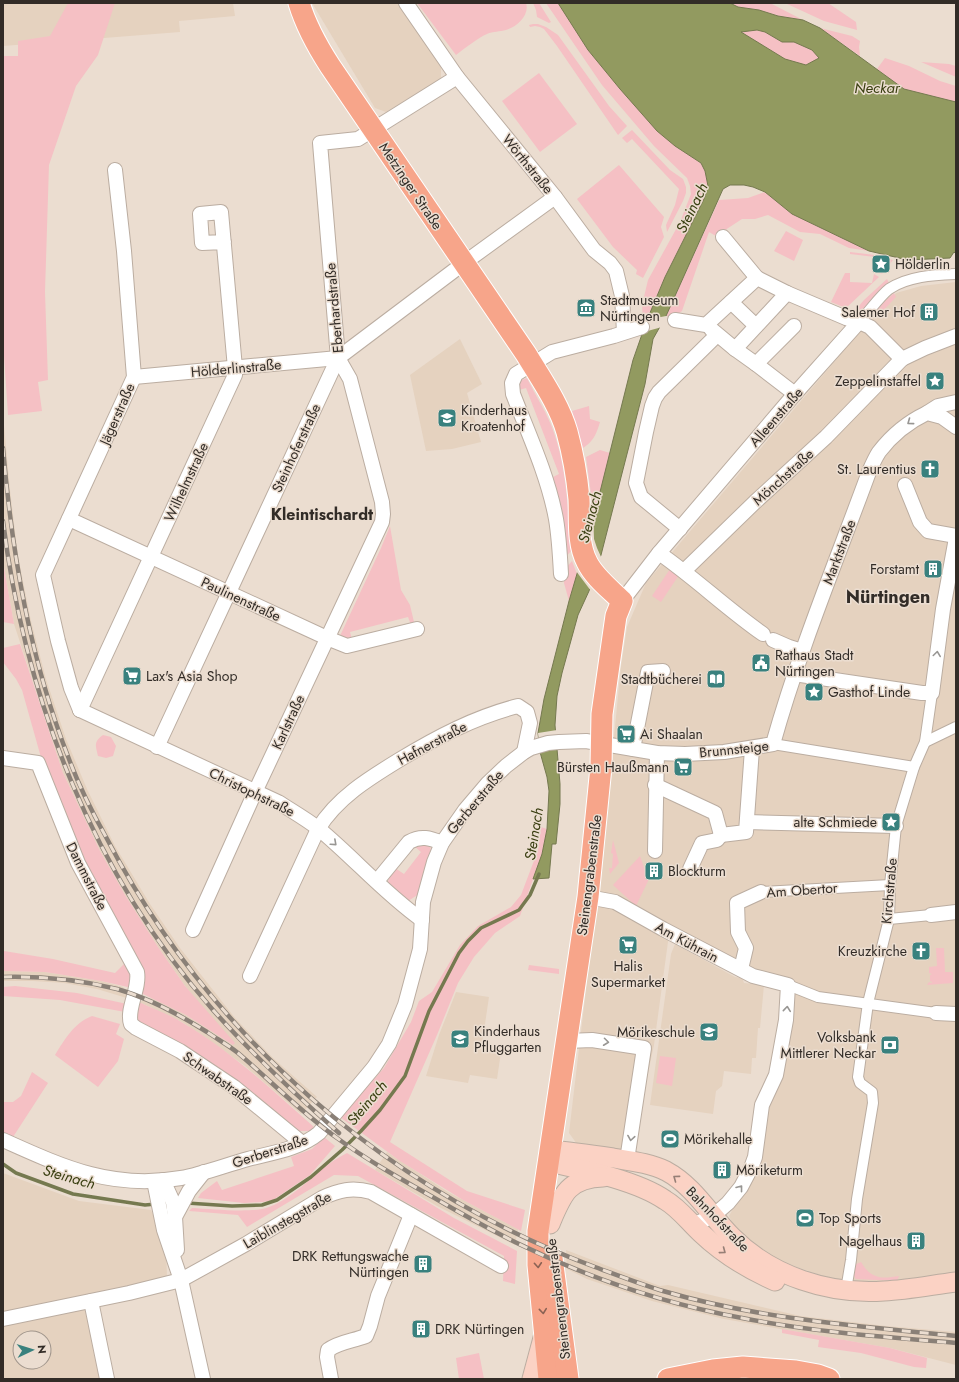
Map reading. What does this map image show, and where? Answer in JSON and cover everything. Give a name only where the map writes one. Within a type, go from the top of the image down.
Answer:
[{"type":"main road","name":"Metzinger Straße","points":[[299,3],[311,35],[324,56],[532,364],[553,398],[566,432],[574,461],[579,498],[581,546],[587,562],[605,584],[622,600]]},
{"type":"main road","name":"Steinengrabenstraße","points":[[568,1379],[552,1266],[550,1224],[554,1157],[567,1041],[588,897],[601,767],[602,714],[610,648],[616,616],[622,600]]},
{"type":"main road","name":"Steinengrabenstraße","points":[[549,1379],[537,1240],[554,1157]]},
{"type":"main road","name":"Bahnhofstraße","points":[[554,1157],[632,1161],[657,1167],[673,1175],[692,1192],[728,1233],[743,1247],[773,1268],[803,1280],[846,1290],[953,1290]]},
{"type":"main road","name":"Bahnhofstraße","points":[[554,1157],[630,1184],[665,1200],[676,1208],[716,1245],[740,1263],[764,1277],[804,1292],[848,1301],[886,1302],[953,1290]]},
{"type":"main road","points":[[630,1184],[628,1172],[632,1166],[632,1161]]},
{"type":"main road","points":[[550,1224],[560,1199],[570,1188],[582,1180],[605,1176]]},
{"type":"main road","points":[[532,1379],[545,1333]]},
{"type":"main road","points":[[668,1379],[713,1375],[731,1368],[758,1367],[796,1371],[818,1375],[829,1379]]},
{"type":"street","name":"Wörthstraße","points":[[406,3],[457,77],[555,197],[594,250],[610,263],[616,271],[622,296],[624,332]]},
{"type":"street","points":[[374,130],[457,77]]},
{"type":"street","name":"Eberhardstraße","points":[[374,130],[358,139],[320,143],[338,358],[350,379],[382,502],[383,514]]},
{"type":"street","name":"Jägerstraße","points":[[80,710],[71,688],[58,641],[43,575],[134,377],[116,170]]},
{"type":"street","name":"Steinhoferstraße","points":[[157,747],[338,358],[464,263],[555,197]]},
{"type":"street","points":[[723,237],[757,278],[787,293],[846,318],[860,322],[870,328],[902,359]]},
{"type":"street","name":"Wilhelmstraße","points":[[80,710],[236,375],[224,242]]},
{"type":"street","name":"Alleenstraße","points":[[622,600],[659,553],[795,394],[888,290],[899,284],[921,277],[956,274]]},
{"type":"street","points":[[706,325],[757,278]]},
{"type":"street","points":[[735,349],[787,293]]},
{"type":"street","points":[[731,302],[756,326]]},
{"type":"street","points":[[675,320],[706,325],[795,394]]},
{"type":"street","points":[[756,364],[794,326]]},
{"type":"street","points":[[561,574],[558,537],[550,492],[513,394],[512,383],[516,374],[552,352],[642,327]]},
{"type":"street","points":[[680,529],[640,497],[636,483],[646,432],[655,398],[659,392],[717,335]]},
{"type":"street","name":"Mönchstraße","points":[[685,570],[755,502],[826,438],[902,359],[956,336]]},
{"type":"street","name":"Hölderlinstraße","points":[[134,377],[338,358]]},
{"type":"street","name":"Marktstraße","points":[[773,744],[802,651],[869,472],[879,453],[911,420],[938,406],[956,402]]},
{"type":"street","points":[[927,413],[942,417],[956,427]]},
{"type":"street","name":"Kirchstraße","points":[[846,1290],[851,1260],[857,1199],[872,1103],[872,1092],[860,1083],[858,1077],[868,1003],[889,919],[890,885],[896,826],[914,767],[925,742],[932,693],[952,585],[956,537],[928,531],[920,522],[905,485]]},
{"type":"street","name":"Karlstraße","points":[[193,930],[255,792],[382,522],[383,514]]},
{"type":"street","name":"Paulinenstraße","points":[[69,519],[228,594],[347,646],[417,629]]},
{"type":"street","points":[[659,553],[685,570],[747,623],[768,637],[802,651]]},
{"type":"street","points":[[634,749],[648,672],[663,671]]},
{"type":"street","points":[[794,674],[922,693],[932,693]]},
{"type":"street","name":"Hafnerstraße","points":[[250,976],[318,829],[326,816],[340,801],[371,777],[456,728],[496,712],[518,706],[527,712],[530,724],[524,752]]},
{"type":"street","name":"Christophstraße","points":[[80,710],[278,802],[300,815],[377,881],[405,908],[422,920]]},
{"type":"street","points":[[925,742],[956,726]]},
{"type":"street","name":"Gerberstraße","points":[[3,1140],[80,1172],[105,1178],[133,1181],[161,1187],[182,1178],[302,1143],[312,1138],[319,1133],[374,1067],[389,1044],[405,1005],[418,956],[422,935],[424,902],[434,862],[442,843],[465,810],[488,783],[524,752],[537,746],[559,742],[586,741],[601,743]]},
{"type":"street","name":"Brunnsteige","points":[[601,743],[657,753],[693,754],[724,752],[773,744],[914,767]]},
{"type":"street","points":[[690,869],[702,843],[717,840],[721,835],[746,832],[752,748]]},
{"type":"street","points":[[655,851],[655,785],[657,753]]},
{"type":"street","name":"Dammstraße","points":[[3,758],[38,763],[78,863],[137,972],[138,980],[130,1020]]},
{"type":"street","points":[[655,785],[715,813],[721,835]]},
{"type":"street","points":[[747,822],[896,826]]},
{"type":"street","name":"Gerberstraße","points":[[377,881],[409,842],[415,839],[431,838],[442,843]]},
{"type":"street","name":"Am Obertor","points":[[741,969],[746,948],[738,932],[737,903],[761,892],[890,885]]},
{"type":"street","name":"Am Kührain","points":[[588,897],[615,902],[663,930],[754,976],[788,985]]},
{"type":"street","points":[[889,919],[956,912]]},
{"type":"street","points":[[693,1225],[713,1216],[728,1203],[741,1187],[752,1168],[755,1157],[762,1105],[776,1075],[786,1020],[788,985],[818,997],[936,1013],[956,1014]]},
{"type":"street","name":"Schwabstraße","points":[[130,1020],[131,1024],[136,1028],[180,1051],[234,1087],[302,1143]]},
{"type":"street","points":[[567,1041],[592,1040],[644,1048],[632,1161]]},
{"type":"street","points":[[168,1217],[204,1172]]},
{"type":"street","points":[[161,1187],[175,1238],[180,1276],[202,1379]]},
{"type":"street","name":"Laiblinstegstraße","points":[[3,1319],[129,1293],[180,1276],[246,1244],[322,1198],[335,1192],[347,1189],[360,1189],[371,1192],[501,1266]]},
{"type":"street","points":[[331,1379],[327,1357],[328,1350],[335,1345],[366,1336],[378,1296],[411,1215]]},
{"type":"street","points":[[91,1301],[107,1379]]},
{"type":"shaded area","points":[[3,3],[233,3],[235,16],[179,21],[180,32],[3,46]]},
{"type":"shaded area","points":[[68,3],[115,3],[98,55],[76,86],[49,165],[45,292],[48,380],[38,382],[42,411],[8,415],[3,341],[3,56],[18,56],[18,41],[50,36]]},
{"type":"shaded area","points":[[312,3],[398,3],[441,67],[441,80],[386,112],[375,108]]},
{"type":"shaded area","points":[[417,3],[526,3],[527,7],[522,20],[514,26],[506,30],[492,32],[484,36],[456,55]]},
{"type":"shaded area","points":[[533,3],[539,3],[551,22],[549,23],[537,17]]},
{"type":"shaded area","points":[[546,3],[558,3],[588,50],[675,146],[701,163],[705,171],[708,186],[704,199],[665,277],[647,320],[643,320],[642,305],[648,280],[680,222],[691,194],[690,186],[687,178],[654,146],[602,85]]},
{"type":"shaded area","points":[[730,3],[770,3],[803,20],[738,7]]},
{"type":"shaded area","points":[[785,3],[828,3],[856,22],[857,30],[824,21]]},
{"type":"shaded area","points":[[533,24],[546,27],[558,35],[609,106],[627,126],[618,135],[544,29],[535,26],[530,27],[529,25]]},
{"type":"shaded area","points":[[820,28],[852,36],[860,41],[860,56]]},
{"type":"shaded area","points":[[757,30],[765,32],[782,42],[794,42],[812,50],[820,58],[806,65],[785,59],[741,32]]},
{"type":"shaded area","points":[[885,58],[909,66],[940,81],[956,86],[956,102],[904,89],[877,69]]},
{"type":"shaded area","points":[[921,62],[956,66],[956,77]]},
{"type":"shaded area","points":[[539,73],[577,124],[540,152],[502,101]]},
{"type":"shaded area","points":[[632,130],[670,170],[683,179],[686,187],[686,193],[683,201],[667,232],[666,225],[675,205],[679,189],[632,139],[627,143],[622,138]]},
{"type":"shaded area","points":[[619,165],[664,217],[661,227],[664,237],[643,278],[636,274],[637,270],[613,247],[577,199]]},
{"type":"shaded area","points":[[765,192],[792,214],[869,251],[849,248],[820,234],[800,232],[768,215],[755,219],[742,219],[716,236],[709,232],[682,311],[673,317],[666,316],[719,200],[748,198]]},
{"type":"shaded area","points":[[786,231],[803,240],[794,261],[774,251]]},
{"type":"shaded area","points":[[850,252],[875,255],[893,260],[882,274],[874,272],[875,257],[850,254]]},
{"type":"shaded area","points":[[845,273],[850,273],[850,282],[872,283],[874,274],[879,277],[846,308],[831,302]]},
{"type":"shaded area","points":[[887,279],[889,283],[878,292],[861,312],[852,314],[864,300]]},
{"type":"shaded area","points":[[956,282],[956,1274],[891,1282],[834,1280],[773,1259],[736,1230],[729,1216],[760,1160],[768,1104],[795,986],[754,971],[670,927],[654,1045],[630,1158],[582,1151],[569,1133],[604,838],[621,666],[627,627],[646,583],[858,334],[896,293],[921,286]]},
{"type":"shaded area","points":[[894,293],[896,297],[880,314],[876,311],[886,300]]},
{"type":"shaded area","name":"Kinderhaus Kroatenhof","points":[[460,339],[482,384],[467,393],[481,442],[452,449],[426,451],[410,375]]},
{"type":"shaded area","points":[[527,378],[552,426],[562,462],[571,551],[564,559],[562,510],[553,477],[559,474],[526,388],[519,390],[519,381]]},
{"type":"shaded area","points":[[589,406],[590,419],[600,422],[594,437],[583,448],[572,411]]},
{"type":"shaded area","points":[[3,414],[18,556],[31,621],[46,679],[66,739],[87,789],[115,846],[150,904],[180,948],[235,1018],[273,1058],[317,1097],[301,1114],[245,1066],[206,1038],[182,1022],[139,1002],[151,998],[162,1003],[186,1015],[233,1045],[185,986],[125,895],[100,851],[63,773],[14,624],[3,562]]},
{"type":"shaded area","points":[[600,450],[610,453],[594,516],[586,457]]},
{"type":"shaded area","points":[[390,526],[401,590],[410,605],[414,622],[413,625],[411,625],[408,617],[350,632],[352,640],[339,638],[381,548]]},
{"type":"shaded area","points":[[572,561],[577,574],[569,601],[564,583],[565,569]]},
{"type":"shaded area","points":[[3,562],[14,624],[3,622]]},
{"type":"shaded area","points":[[672,566],[681,572],[661,602],[652,596]]},
{"type":"shaded area","points":[[20,644],[63,773],[100,851],[125,895],[158,947],[185,986],[235,1043],[233,1045],[186,1015],[141,993],[79,852],[42,761],[22,690],[16,679],[3,662],[3,648]]},
{"type":"shaded area","points":[[103,735],[111,737],[116,746],[113,756],[106,758],[98,756],[96,742]]},
{"type":"shaded area","points":[[541,827],[547,829],[542,854],[520,916],[495,933],[474,957],[458,983],[390,1142],[467,1191],[525,1210],[521,1231],[463,1200],[400,1161],[340,1117],[384,1068],[411,1022],[419,1001],[432,992],[460,945],[478,926],[511,907],[521,895],[538,850]]},
{"type":"shaded area","points":[[613,840],[619,863],[610,874],[609,868],[612,868],[613,854],[611,853]]},
{"type":"shaded area","points":[[426,843],[430,846],[431,851],[422,887],[419,894],[408,901],[388,883],[389,877],[395,868],[404,874],[421,852],[413,845]]},
{"type":"shaded area","points":[[640,856],[649,879],[636,906],[613,885]]},
{"type":"shaded area","name":"Mörikeschule","points":[[675,944],[735,977],[742,978],[744,983],[764,985],[760,1028],[758,1028],[756,1058],[752,1058],[751,1074],[724,1071],[722,1086],[716,1091],[713,1114],[650,1105],[671,954]]},
{"type":"shaded area","points":[[936,948],[944,948],[945,972],[953,972],[953,983],[927,985],[929,982],[932,983],[930,981],[930,975],[932,974],[929,973],[929,967],[937,966]]},
{"type":"shaded area","points":[[3,949],[4,951],[53,959],[115,973],[127,961],[135,977],[132,988],[101,981],[45,972],[3,971]]},
{"type":"shaded area","points":[[529,965],[559,969],[559,974],[528,970]]},
{"type":"shaded area","points":[[3,971],[45,972],[101,981],[123,987],[130,999],[97,989],[64,983],[3,981]]},
{"type":"shaded area","points":[[15,986],[77,993],[127,1004],[125,1012],[60,1000],[3,996],[3,987]]},
{"type":"shaded area","name":"Kinderhaus Pfluggarten","points":[[456,992],[489,997],[482,1044],[494,1046],[494,1051],[501,1052],[497,1079],[470,1075],[468,1083],[426,1076],[439,1035]]},
{"type":"shaded area","points":[[139,1002],[178,1020],[218,1046],[267,1085],[314,1127],[310,1131],[297,1131],[243,1086],[137,1021],[134,1016]]},
{"type":"shaded area","points":[[92,1016],[120,1024],[116,1034],[124,1039],[118,1061],[98,1087],[55,1055],[66,1037],[75,1027]]},
{"type":"shaded area","points":[[660,1056],[676,1058],[672,1086],[656,1083]]},
{"type":"shaded area","points":[[32,1072],[48,1083],[13,1137],[3,1133],[3,1102],[13,1102],[21,1096]]},
{"type":"shaded area","points":[[324,1137],[335,1146],[310,1175],[273,1200],[244,1203],[198,1198],[201,1193],[217,1181],[222,1190],[294,1166],[291,1157],[312,1149]]},
{"type":"shaded area","points":[[387,1152],[448,1192],[518,1229],[515,1245],[437,1206],[375,1170]]},
{"type":"shaded area","points":[[347,1153],[454,1218],[517,1251],[515,1284],[503,1281],[504,1256],[358,1176],[334,1175],[247,1227],[238,1215],[189,1211],[192,1208],[250,1210],[275,1205],[291,1195],[331,1163]]},
{"type":"shaded area","points":[[3,1173],[79,1201],[151,1210],[166,1243],[167,1278],[85,1297],[102,1379],[3,1379]]},
{"type":"shaded area","points":[[566,1250],[660,1286],[668,1285],[800,1316],[956,1332],[956,1365],[890,1348],[724,1319],[652,1301],[587,1279],[567,1269]]},
{"type":"shaded area","points":[[861,1262],[873,1275],[882,1277],[899,1276],[897,1281],[856,1279],[853,1275],[854,1265]]},
{"type":"shaded area","points":[[782,1329],[890,1348],[927,1358],[926,1368],[914,1367],[861,1353],[818,1347],[819,1340],[782,1333]]},
{"type":"shaded area","points":[[479,1353],[484,1379],[459,1379],[456,1358]]},
{"type":"water","name":"Neckar","points":[[558,3],[730,3],[738,7],[803,20],[820,28],[904,89],[956,102],[956,254],[954,252],[950,258],[908,260],[869,251],[792,214],[765,192],[744,185],[730,185],[723,189],[666,316],[653,339],[645,384],[601,555],[589,591],[578,615],[562,673],[557,696],[555,725],[560,784],[560,804],[556,844],[552,844],[549,878],[533,879],[542,854],[547,829],[549,791],[540,752],[538,733],[544,699],[569,601],[594,516],[633,360],[647,320],[665,277],[704,199],[708,186],[705,171],[701,163],[675,146],[657,131],[588,50]],"holes":[[[757,30],[765,32],[782,42],[794,42],[812,50],[819,58],[806,65],[785,59],[741,32]]]},
{"type":"pier","points":[[668,316],[662,327],[644,332],[645,320]]},
{"type":"pier","points":[[593,512],[594,539],[602,559],[591,591],[576,571]]},
{"type":"pier","points":[[557,730],[558,749],[540,752],[538,733]]},
{"type":"waterway","name":"Steinach","points":[[187,1203],[232,1206],[262,1205],[277,1200],[311,1177],[342,1150],[380,1110],[405,1076],[429,1011],[459,953],[481,928],[519,910],[530,895],[539,874]]},
{"type":"waterway","name":"Steinach","points":[[3,1164],[16,1173],[73,1194],[145,1205],[156,1204]]},
{"type":"railway","points":[[3,448],[12,528],[33,645],[55,721],[86,799],[148,910],[197,977],[251,1040],[310,1097],[375,1149],[444,1195],[518,1234],[595,1267],[663,1291],[699,1301],[735,1308],[808,1320],[956,1336]]},
{"type":"railway","points":[[3,521],[13,588],[28,653],[47,718],[71,781],[100,842],[133,901],[170,957],[213,1010],[274,1073],[339,1133]]},
{"type":"railway","points":[[3,977],[32,977],[89,983],[117,989],[141,997],[175,1013],[234,1050],[311,1118],[348,1146],[371,1161],[486,1227],[546,1256],[600,1279],[685,1305],[769,1323],[849,1334],[956,1343]]},
{"type":"place","name":"Hölderlin","points":[[881,264]]},
{"type":"place","name":"Stadtmuseum Nürtingen","points":[[586,308]]},
{"type":"place","name":"Salemer Hof","points":[[929,312]]},
{"type":"place","name":"Zeppelinstaffel","points":[[935,381]]},
{"type":"place","name":"Kinderhaus Kroatenhof","points":[[447,418]]},
{"type":"place","name":"St. Laurentius","points":[[930,469]]},
{"type":"place","name":"Forstamt","points":[[933,569]]},
{"type":"place","name":"Rathaus Stadt Nürtingen","points":[[761,663]]},
{"type":"place","name":"Lax's Asia Shop","points":[[132,676]]},
{"type":"place","name":"Stadtbücherei","points":[[716,679]]},
{"type":"place","name":"Gasthof Linde","points":[[814,692]]},
{"type":"place","name":"Ai Shaalan","points":[[626,734]]},
{"type":"place","name":"Bürsten Haußmann","points":[[683,767]]},
{"type":"place","name":"alte Schmiede","points":[[891,822]]},
{"type":"place","name":"Blockturm","points":[[654,871]]},
{"type":"place","name":"Halis Supermarket","points":[[628,945]]},
{"type":"place","name":"Kreuzkirche","points":[[921,951]]},
{"type":"place","name":"Mörikeschule","points":[[709,1032]]},
{"type":"place","name":"Kinderhaus Pfluggarten","points":[[460,1039]]},
{"type":"place","name":"Volksbank Mittlerer Neckar","points":[[890,1045]]},
{"type":"place","name":"Mörikehalle","points":[[670,1139]]},
{"type":"place","name":"Möriketurm","points":[[722,1170]]},
{"type":"place","name":"Top Sports","points":[[805,1218]]},
{"type":"place","name":"Nagelhaus","points":[[916,1241]]},
{"type":"place","name":"DRK Rettungswache Nürtingen","points":[[423,1264]]},
{"type":"place","name":"DRK Nürtingen","points":[[421,1329]]},
{"type":"district","name":"Kleintischardt","points":[[322,514]]},
{"type":"district","name":"Nürtingen","points":[[888,597]]}]
